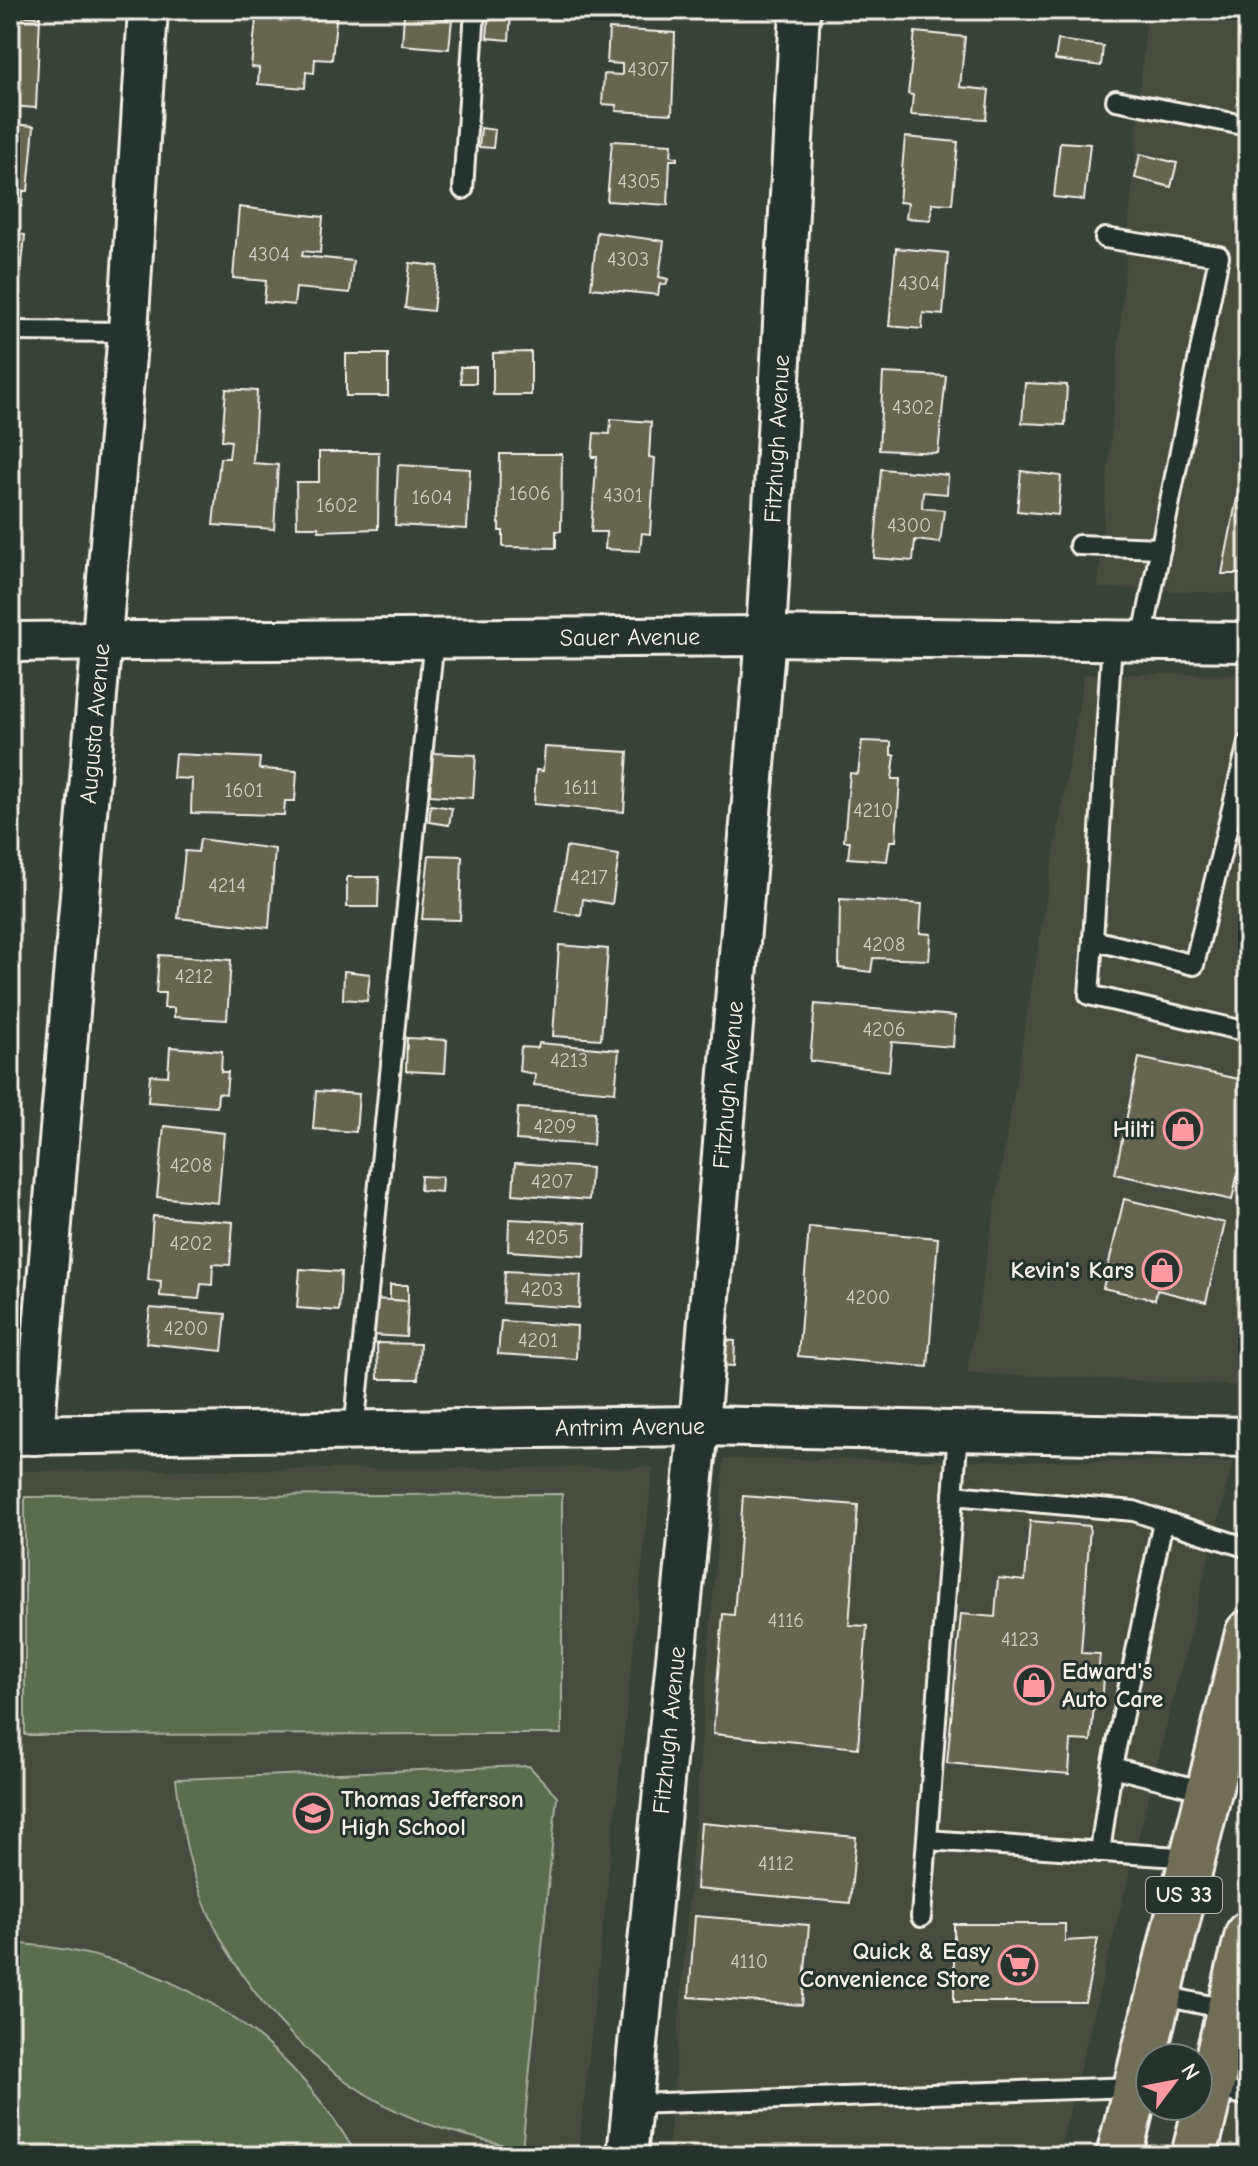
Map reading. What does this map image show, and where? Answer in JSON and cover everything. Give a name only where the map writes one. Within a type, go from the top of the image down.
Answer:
[{"type":"main road","name":"US 33","points":[[1147,2042],[1248,1633]]},
{"type":"main road","points":[[1194,2156],[1229,2092],[1241,1974]]},
{"type":"main road","name":"US 33","points":[[1119,2156],[1134,2095]]},
{"type":"street","name":"Augusta Avenue","points":[[22,1435],[101,641],[128,332],[148,10]]},
{"type":"street","name":"Fitzhugh Avenue","points":[[627,2156],[699,1426],[766,636],[800,10]]},
{"type":"street","name":"Sauer Avenue","points":[[10,642],[766,636],[1248,642]]},
{"type":"street","name":"Antrim Avenue","points":[[22,1435],[699,1426],[1248,1437]]},
{"type":"lane","points":[[463,189],[475,10]]},
{"type":"lane","points":[[1116,100],[1248,126]]},
{"type":"lane","points":[[1105,238],[1219,256],[1161,548],[1127,640],[1089,995],[1248,1032]]},
{"type":"lane","points":[[10,331],[128,332]]},
{"type":"lane","points":[[1079,545],[1161,548]]},
{"type":"lane","points":[[354,1431],[434,638]]},
{"type":"lane","points":[[1093,940],[1194,965],[1248,743]]},
{"type":"lane","points":[[921,1917],[958,1431]]},
{"type":"lane","points":[[953,1495],[1134,1511],[1248,1548]]},
{"type":"lane","points":[[1100,1852],[1112,1767],[1163,1521]]},
{"type":"lane","points":[[1112,1767],[1209,1792]]},
{"type":"lane","points":[[927,1840],[1193,1858]]},
{"type":"lane","points":[[1159,1995],[1241,1974]]},
{"type":"lane","points":[[632,2104],[1134,2087]]},
{"type":"shaded area","points":[[1147,10],[1248,10],[1248,594],[1098,588]]},
{"type":"shaded area","points":[[1084,674],[1248,674],[1246,1386],[967,1373]]},
{"type":"shaded area","points":[[724,1459],[1233,1462],[1058,2156],[668,2156]]},
{"type":"shaded area","name":"Thomas Jefferson High School","points":[[653,1467],[578,2156],[10,2156],[10,1471]]},
{"type":"shaded area","points":[[1248,1892],[1248,2156],[1175,2156],[1184,2122],[1214,2122],[1214,2042],[1207,2042]]},
{"type":"green space","points":[[562,1494],[562,1734],[25,1735],[25,1497]]},
{"type":"green space","points":[[529,1766],[557,1796],[522,2149],[434,2126],[383,2104],[346,2081],[312,2054],[281,2023],[229,1953],[209,1914],[188,1851],[176,1779]]},
{"type":"green space","points":[[10,1943],[65,1950],[117,1962],[166,1980],[212,2004],[254,2033],[292,2068],[327,2109],[357,2156],[10,2156]]},
{"type":"building","points":[[257,10],[337,11],[332,60],[315,59],[314,73],[306,72],[305,88],[258,84],[259,68],[251,67]]},
{"type":"building","points":[[489,11],[511,14],[509,40],[487,38]]},
{"type":"building","points":[[404,14],[452,19],[449,49],[402,45]]},
{"type":"building","points":[[10,15],[40,17],[36,108],[10,106]]},
{"type":"building","points":[[609,29],[675,33],[672,114],[616,111],[617,105],[602,104],[604,74],[622,75],[622,64],[607,63]]},
{"type":"building","points":[[915,32],[965,37],[960,87],[989,90],[986,119],[911,115],[913,95],[908,94]]},
{"type":"building","points":[[1058,40],[1103,46],[1101,66],[1055,60]]},
{"type":"building","points":[[10,124],[34,126],[28,191],[23,191],[22,206],[10,205]]},
{"type":"building","points":[[481,128],[495,130],[493,148],[479,147]]},
{"type":"building","points":[[905,137],[958,142],[952,204],[932,203],[931,220],[906,218],[908,203],[899,202]]},
{"type":"building","points":[[612,141],[672,144],[671,156],[677,157],[677,160],[670,160],[668,205],[607,201]]},
{"type":"building","points":[[1060,142],[1090,144],[1084,200],[1054,197]]},
{"type":"building","points":[[1140,154],[1177,163],[1171,187],[1135,178]]},
{"type":"building","points":[[239,207],[323,217],[320,253],[303,251],[302,256],[353,261],[350,293],[296,288],[294,305],[264,302],[266,281],[233,278]]},
{"type":"building","points":[[597,232],[664,241],[659,277],[668,279],[666,285],[660,283],[658,295],[591,288]]},
{"type":"building","points":[[10,233],[25,235],[18,303],[10,302]]},
{"type":"building","points":[[896,248],[948,253],[943,315],[923,313],[922,329],[889,326]]},
{"type":"building","points":[[410,263],[438,266],[433,311],[405,308]]},
{"type":"building","points":[[531,352],[531,395],[493,395],[493,353]]},
{"type":"building","points":[[346,354],[388,354],[388,396],[346,396]]},
{"type":"building","points":[[460,367],[476,367],[476,383],[461,383]]},
{"type":"building","points":[[883,373],[946,376],[938,453],[879,450]]},
{"type":"building","points":[[1025,383],[1067,385],[1065,425],[1022,423]]},
{"type":"building","points":[[226,389],[257,391],[253,463],[278,465],[274,529],[213,525],[220,458],[229,458],[231,441],[222,440]]},
{"type":"building","points":[[611,419],[651,422],[649,457],[655,458],[650,534],[642,533],[640,551],[605,549],[606,532],[591,532],[597,457],[592,457],[594,433],[610,434]]},
{"type":"building","points":[[1248,442],[1248,574],[1222,574]]},
{"type":"building","points":[[319,452],[379,452],[378,529],[319,531],[318,527],[297,527],[296,482],[319,482]]},
{"type":"building","points":[[500,454],[562,454],[561,531],[556,531],[556,548],[503,547],[503,531],[499,531]]},
{"type":"building","points":[[398,465],[470,469],[467,529],[395,525]]},
{"type":"building","points":[[881,469],[948,475],[947,494],[923,492],[922,508],[944,510],[940,543],[915,540],[913,561],[874,558]]},
{"type":"building","points":[[1021,471],[1061,476],[1058,515],[1017,511]]},
{"type":"building","points":[[862,741],[891,742],[891,755],[895,755],[892,779],[900,779],[896,841],[890,841],[887,861],[848,858],[850,841],[844,841],[850,773],[858,774]]},
{"type":"building","points":[[545,747],[628,752],[624,812],[534,804],[536,770],[543,771]]},
{"type":"building","points":[[432,753],[476,755],[473,798],[430,795]]},
{"type":"building","points":[[175,754],[260,758],[259,769],[297,771],[295,801],[285,801],[284,815],[191,813],[192,779],[173,778]]},
{"type":"building","points":[[431,805],[452,808],[449,825],[429,822]]},
{"type":"building","points":[[200,839],[275,849],[269,928],[178,918],[185,851],[198,852]]},
{"type":"building","points":[[566,847],[619,855],[612,904],[583,899],[581,916],[556,911]]},
{"type":"building","points":[[429,855],[462,856],[460,920],[422,919]]},
{"type":"building","points":[[347,877],[379,877],[378,907],[347,907]]},
{"type":"building","points":[[840,899],[922,904],[920,933],[931,934],[929,960],[873,958],[871,972],[839,968]]},
{"type":"building","points":[[559,945],[608,949],[601,1039],[553,1036]]},
{"type":"building","points":[[159,955],[231,960],[227,1020],[174,1017],[174,1008],[164,1008],[165,993],[156,993]]},
{"type":"building","points":[[344,971],[370,974],[367,1001],[343,999]]},
{"type":"building","points":[[815,1004],[955,1016],[953,1047],[892,1042],[889,1071],[810,1061]]},
{"type":"building","points":[[407,1038],[447,1040],[445,1073],[406,1071]]},
{"type":"building","points":[[539,1043],[619,1050],[615,1092],[534,1085],[535,1074],[519,1071],[521,1047],[538,1048]]},
{"type":"building","points":[[170,1047],[222,1051],[221,1072],[228,1072],[226,1094],[218,1093],[217,1107],[148,1102],[150,1075],[168,1076]]},
{"type":"building","points":[[1139,1058],[1248,1081],[1248,1126],[1232,1200],[1115,1174]]},
{"type":"building","points":[[316,1091],[359,1094],[356,1132],[313,1129]]},
{"type":"building","points":[[518,1108],[595,1112],[593,1145],[516,1140]]},
{"type":"building","points":[[164,1126],[224,1133],[218,1203],[157,1197]]},
{"type":"building","points":[[515,1163],[591,1168],[589,1200],[513,1194]]},
{"type":"building","points":[[421,1176],[442,1177],[441,1192],[420,1190]]},
{"type":"building","points":[[1124,1199],[1225,1223],[1206,1302],[1157,1290],[1155,1300],[1103,1288]]},
{"type":"building","points":[[153,1216],[233,1222],[230,1265],[213,1264],[212,1285],[201,1284],[199,1299],[160,1296],[161,1281],[148,1280]]},
{"type":"building","points":[[509,1219],[586,1223],[585,1256],[508,1251]]},
{"type":"building","points":[[809,1227],[938,1238],[928,1367],[798,1356]]},
{"type":"building","points":[[300,1269],[341,1272],[339,1311],[297,1308]]},
{"type":"building","points":[[505,1271],[581,1275],[579,1308],[503,1303]]},
{"type":"building","points":[[390,1285],[408,1285],[408,1301],[390,1300]]},
{"type":"building","points":[[373,1299],[408,1301],[406,1337],[370,1335]]},
{"type":"building","points":[[150,1308],[226,1314],[222,1351],[146,1343]]},
{"type":"building","points":[[501,1321],[577,1326],[576,1359],[498,1354]]},
{"type":"building","points":[[719,1340],[735,1341],[734,1366],[717,1365]]},
{"type":"building","points":[[377,1343],[420,1344],[418,1379],[378,1379]]},
{"type":"building","points":[[743,1496],[858,1505],[849,1625],[867,1626],[858,1748],[713,1734],[723,1614],[734,1615]]},
{"type":"building","points":[[1030,1521],[1090,1526],[1081,1653],[1100,1654],[1098,1676],[1104,1677],[1102,1705],[1094,1704],[1091,1741],[1071,1740],[1069,1774],[947,1763],[961,1614],[995,1617],[998,1578],[1025,1581]]},
{"type":"building","points":[[701,1823],[856,1837],[850,1903],[696,1889]]},
{"type":"building","points":[[695,1916],[809,1925],[802,2005],[689,1997]]},
{"type":"building","points":[[954,1924],[1065,1924],[1065,1941],[1098,1939],[1085,2002],[954,2002]]},
{"type":"place","name":"Hilti","points":[[1183,1129]]},
{"type":"place","name":"Kevin's Kars","points":[[1162,1270]]},
{"type":"place","name":"Edward's Auto Care","points":[[1034,1685]]},
{"type":"place","name":"Thomas Jefferson High School","points":[[313,1813]]},
{"type":"place","name":"Quick & Easy Convenience Store","points":[[1018,1965]]}]
